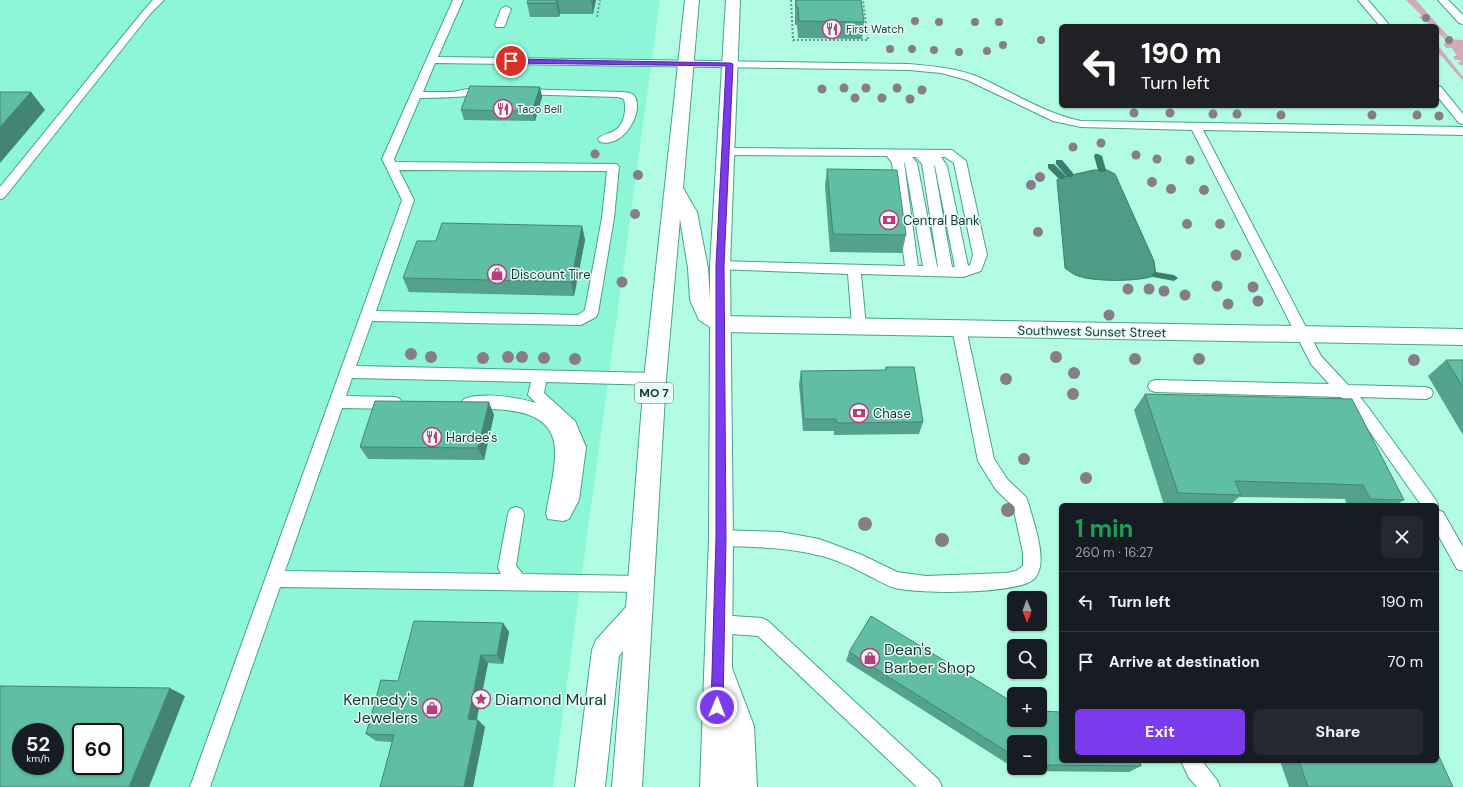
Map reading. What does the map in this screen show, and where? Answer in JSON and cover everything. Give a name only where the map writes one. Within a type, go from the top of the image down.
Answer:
[{"type":"main road","name":"MO 7","points":[[627,787],[655,379],[692,0]]},
{"type":"main road","points":[[715,787],[721,538],[720,266],[733,0]]},
{"type":"main road","points":[[674,189],[688,212],[698,268],[700,300],[706,315],[721,324]]},
{"type":"main road","name":"Southwest Sunset Street","points":[[721,324],[1463,337]]},
{"type":"main road","points":[[590,787],[606,650],[639,612]]},
{"type":"main road","points":[[718,665],[740,726],[742,787]]},
{"type":"lane","points":[[0,195],[147,12],[159,0]]},
{"type":"lane","points":[[200,787],[408,200],[388,159],[458,0]]},
{"type":"lane","points":[[1364,0],[1383,24]]},
{"type":"lane","points":[[1443,0],[1463,21]]},
{"type":"lane","points":[[500,25],[506,9]]},
{"type":"lane","points":[[431,60],[909,67],[941,70],[971,78],[1057,119],[1096,126],[1463,130]]},
{"type":"lane","points":[[416,95],[451,95],[476,91],[503,91],[619,94],[628,96],[631,102],[628,124],[621,134],[604,139]]},
{"type":"lane","points":[[1439,91],[1463,121]]},
{"type":"lane","points":[[1196,127],[1304,334],[1316,360],[1363,412],[1429,503]]},
{"type":"lane","points":[[720,266],[963,272],[976,268],[980,255],[960,161],[948,153],[725,152]]},
{"type":"lane","points":[[890,153],[898,162],[912,271]]},
{"type":"lane","points":[[903,153],[912,163],[931,271]]},
{"type":"lane","points":[[919,153],[928,163],[946,272]]},
{"type":"lane","points":[[932,153],[941,166],[963,272]]},
{"type":"lane","points":[[367,316],[581,320],[591,313],[608,218],[613,168],[392,166]]},
{"type":"lane","points":[[854,269],[859,326]]},
{"type":"lane","points":[[721,538],[781,540],[819,547],[895,580],[926,584],[1006,581],[1020,578],[1029,572],[1033,563],[1032,553],[1020,502],[1002,485],[986,461],[959,328]]},
{"type":"lane","points":[[347,372],[655,379]]},
{"type":"lane","points":[[452,403],[518,404],[535,409],[551,421],[562,442],[563,456],[558,514],[571,500],[578,446],[570,426],[551,407],[536,395],[540,376]]},
{"type":"lane","points":[[1155,386],[1426,393]]},
{"type":"lane","points":[[336,402],[413,403]]},
{"type":"lane","points":[[516,514],[507,568],[518,582]]},
{"type":"lane","points":[[1439,521],[1463,563]]},
{"type":"lane","points":[[273,579],[642,584]]},
{"type":"lane","points":[[718,624],[762,627],[932,787]]},
{"type":"lane","points":[[1192,763],[1196,771],[1210,787]]},
{"type":"path","points":[[597,17],[600,0]]},
{"type":"path","points":[[791,0],[793,40],[868,40],[863,0]]},
{"type":"shaded area","points":[[0,0],[660,0],[553,787],[0,787]]},
{"type":"shaded area","points":[[1406,0],[1416,0],[1437,24],[1425,24],[1429,23],[1418,17],[1422,16]]},
{"type":"shaded area","points":[[1439,26],[1448,36],[1444,36],[1446,39],[1463,40],[1463,65],[1460,65],[1457,62],[1461,62],[1460,60],[1455,60],[1453,56],[1457,56],[1452,48],[1446,48],[1443,44],[1448,43],[1439,33]]},
{"type":"shaded area","points":[[1439,47],[1463,77],[1463,81],[1439,53]]},
{"type":"water","points":[[1094,170],[1107,170],[1115,174],[1154,261],[1156,275],[1140,279],[1106,280],[1085,278],[1072,273],[1065,268],[1057,180],[1062,177]]},
{"type":"building","points":[[528,0],[557,0],[556,3],[527,3]]},
{"type":"building","points":[[796,0],[861,0],[864,22],[799,21]]},
{"type":"building","points":[[470,86],[540,87],[532,111],[461,110]]},
{"type":"building","points":[[0,92],[31,92],[0,127]]},
{"type":"building","points":[[827,169],[897,170],[906,235],[833,234]]},
{"type":"building","name":"Discount Tire","points":[[442,223],[582,226],[571,282],[403,278],[417,241],[436,241]]},
{"type":"building","points":[[1446,360],[1463,360],[1463,387]]},
{"type":"building","name":"Chase","points":[[886,367],[914,367],[923,422],[837,423],[836,419],[804,419],[801,371],[886,370]]},
{"type":"building","points":[[1145,394],[1352,399],[1404,500],[1370,499],[1363,485],[1235,481],[1241,495],[1178,493]]},
{"type":"building","name":"Hardee's","points":[[375,401],[489,402],[478,448],[360,447]]},
{"type":"building","points":[[871,616],[1007,699],[1007,727],[1047,727],[1047,711],[1059,712],[1059,763],[1140,763],[1141,766],[1047,765],[1047,735],[1007,735],[1007,752],[849,652]]},
{"type":"building","name":"Kennedy's Jewelers","points":[[414,621],[503,623],[497,655],[481,655],[468,719],[478,720],[464,787],[380,787],[394,735],[366,734],[381,680],[398,681]]},
{"type":"building","points":[[0,686],[170,688],[129,787],[0,787]]},
{"type":"building","points":[[1439,756],[1453,787],[1308,787],[1300,763],[1439,763]]},
{"type":"waterway","points":[[1098,156],[1102,170]]},
{"type":"waterway","points":[[1059,162],[1070,175]]},
{"type":"waterway","points":[[1051,166],[1062,177]]},
{"type":"waterway","points":[[1156,275],[1174,278]]},
{"type":"place","name":"First Watch","points":[[832,29]]},
{"type":"place","name":"Taco Bell","points":[[503,109]]},
{"type":"place","name":"Central Bank","points":[[889,220]]},
{"type":"place","name":"Discount Tire","points":[[497,274]]},
{"type":"place","name":"Chase","points":[[859,413]]},
{"type":"place","name":"Hardee's","points":[[432,437]]},
{"type":"place","name":"Dean's Barber Shop","points":[[870,658]]},
{"type":"place","name":"Diamond Mural","points":[[481,699]]},
{"type":"place","name":"Kennedy's Jewelers","points":[[432,708]]},
{"type":"route","points":[[511,61],[730,64],[720,266],[721,538],[717,707]]}]
